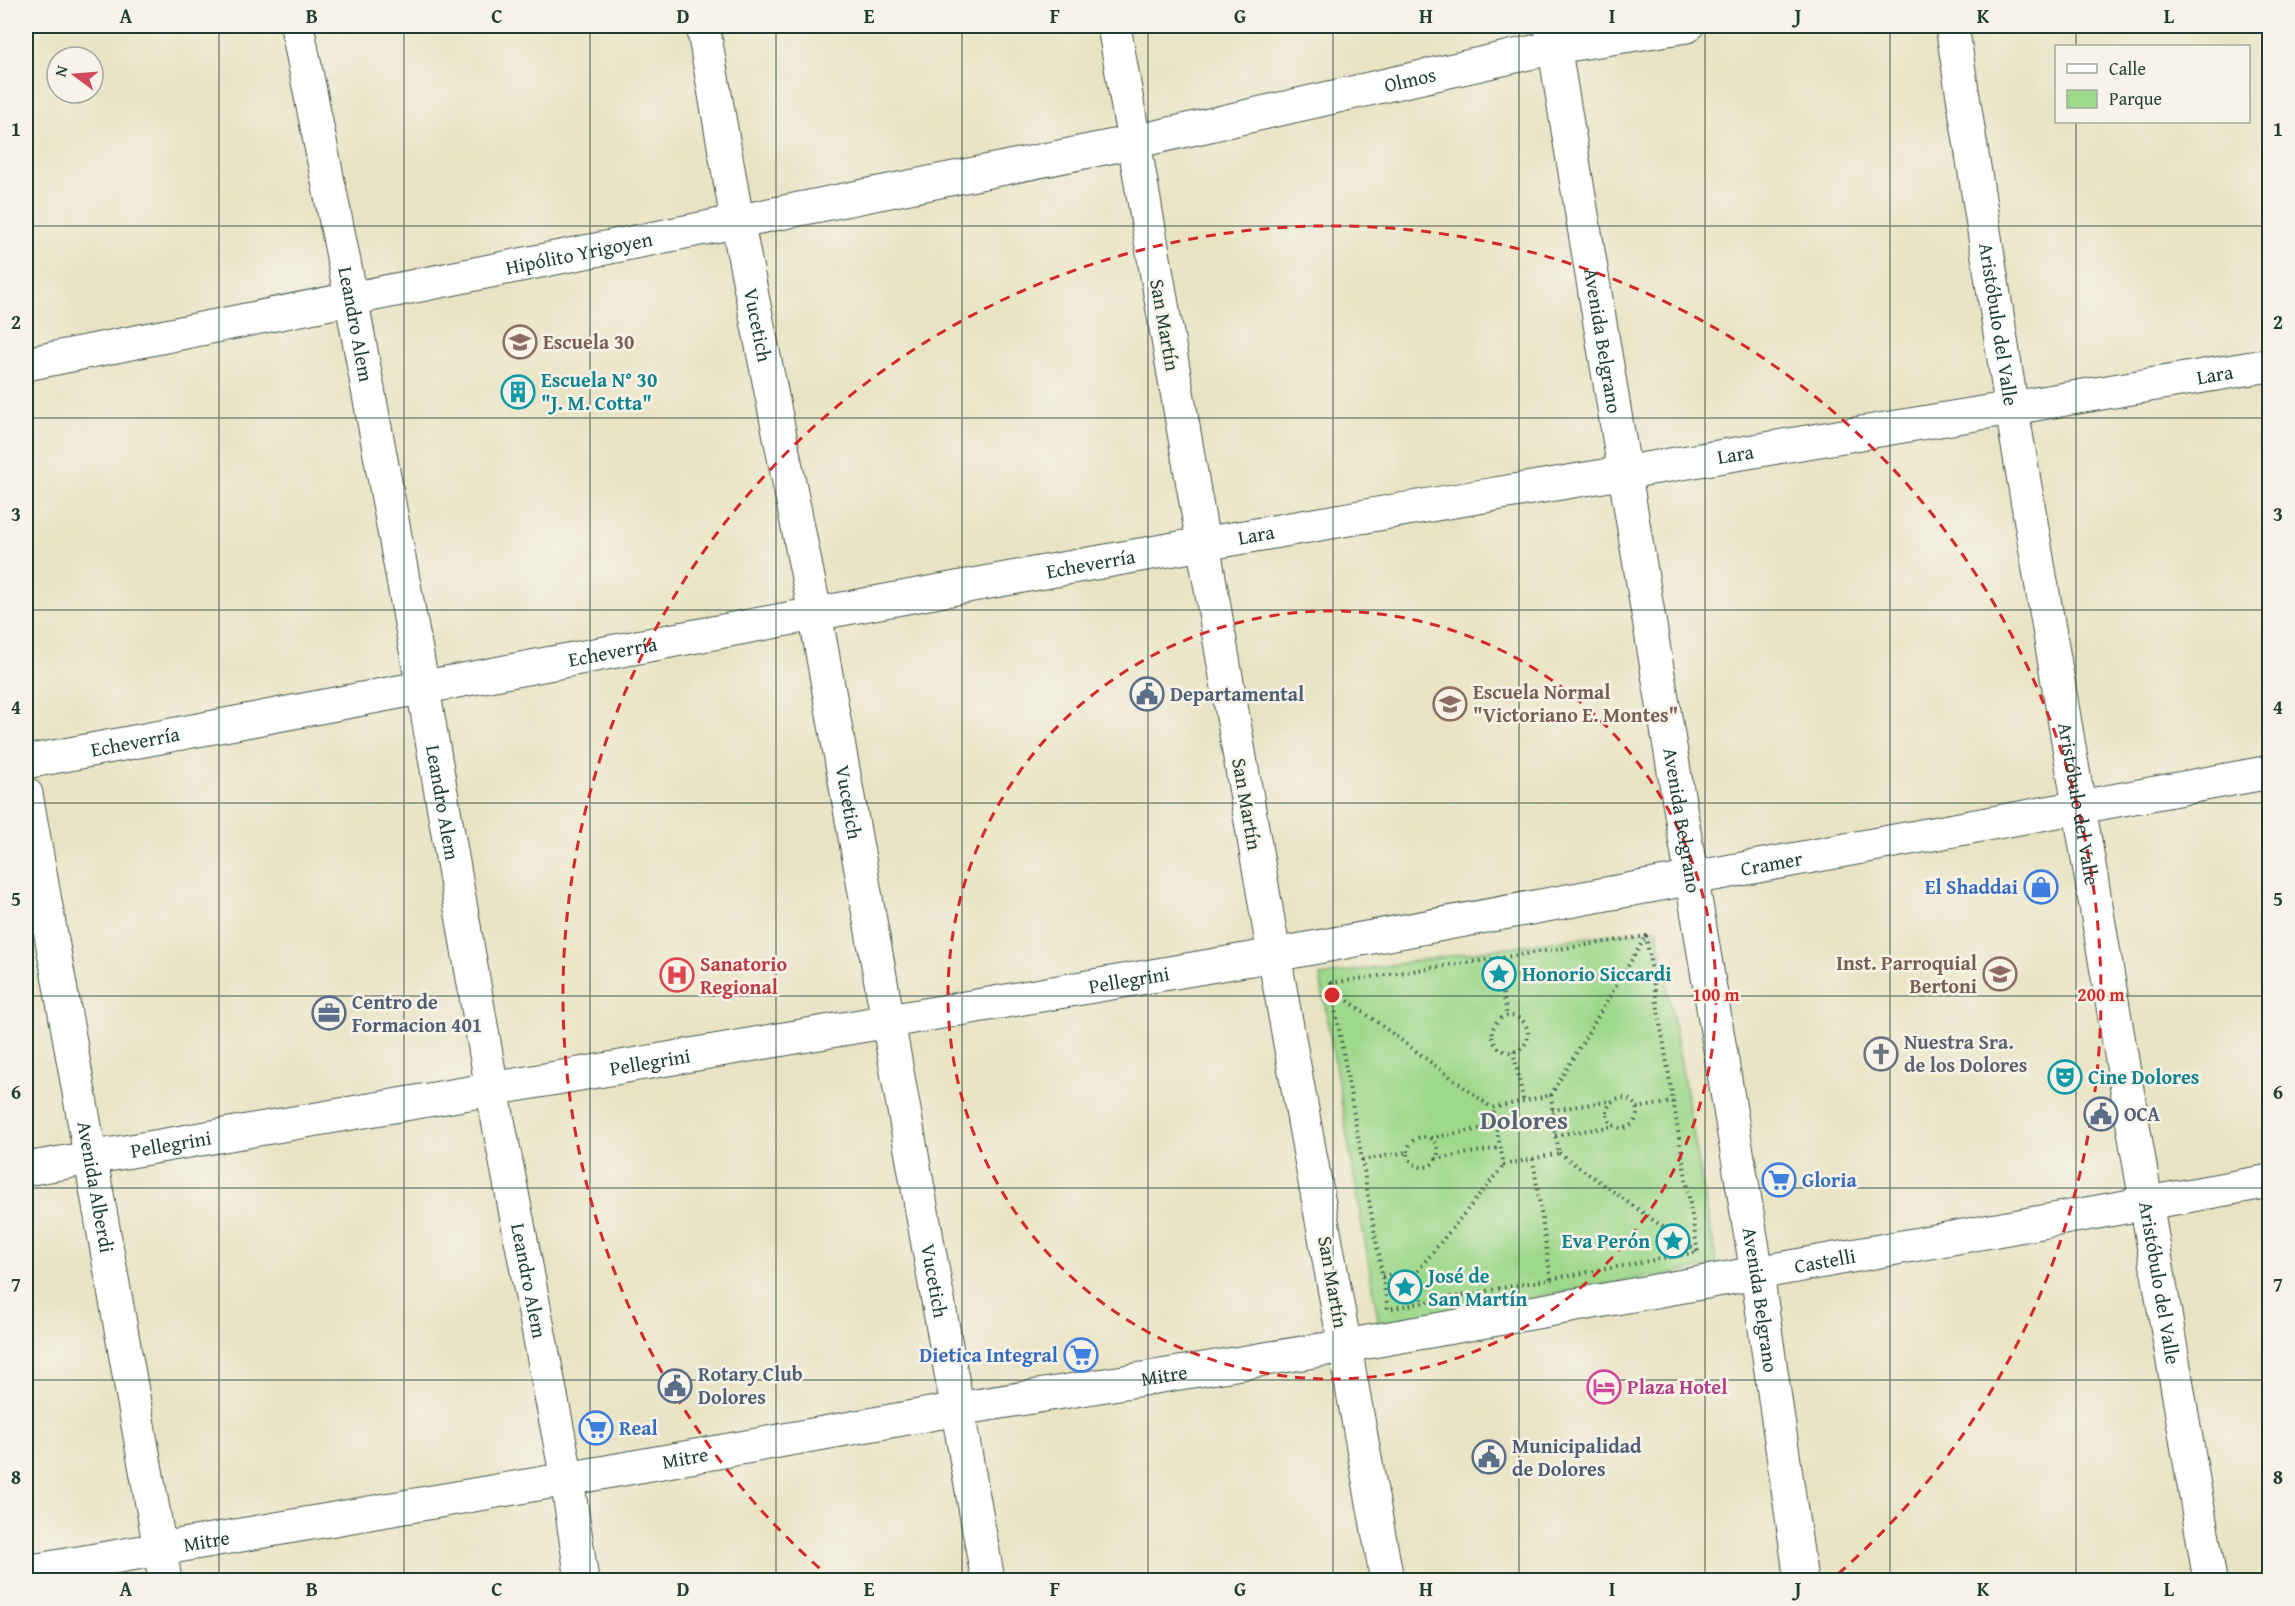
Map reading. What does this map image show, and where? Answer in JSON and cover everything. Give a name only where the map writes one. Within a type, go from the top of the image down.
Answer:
[{"type":"street","name":"Leandro Alem","points":[[297,26],[351,297],[423,688],[492,1089],[567,1479],[582,1581]]},
{"type":"street","name":"Vucetich","points":[[703,26],[737,220],[815,613],[988,1581]]},
{"type":"street","name":"San Martín","points":[[1114,26],[1274,955],[1387,1581]]},
{"type":"street","name":"Olmos","points":[[1134,142],[1553,36],[1687,26]]},
{"type":"street","name":"Aristóbulo del Valle","points":[[1952,26],[2012,410],[2210,1581]]},
{"type":"street","name":"Avenida Belgrano","points":[[1553,36],[1757,1273],[1801,1581]]},
{"type":"street","name":"Hipólito Yrigoyen","points":[[26,364],[351,297],[1134,142]]},
{"type":"street","name":"Lara","points":[[1202,544],[2270,365]]},
{"type":"street","name":"Echeverría","points":[[26,762],[815,613],[1202,544]]},
{"type":"street","name":"Cramer","points":[[1274,955],[2270,772]]},
{"type":"street","name":"Avenida Alberdi","points":[[26,794],[162,1565]]},
{"type":"street","name":"Pellegrini","points":[[26,1169],[1274,955]]},
{"type":"street","name":"Castelli","points":[[1345,1346],[2270,1181]]},
{"type":"street","name":"Mitre","points":[[26,1572],[162,1565],[567,1479],[958,1409],[1345,1346]]},
{"type":"path","points":[[1330,983],[1646,936]]},
{"type":"path","points":[[1646,936],[1551,1095],[1555,1135],[1559,1153],[1698,1252]]},
{"type":"path","points":[[1646,936],[1698,1252]]},
{"type":"path","points":[[1497,958],[1507,1016]]},
{"type":"path","points":[[1330,983],[1342,996],[1492,1108],[1504,1165]]},
{"type":"path","points":[[1330,983],[1388,1309],[1698,1252]]},
{"type":"path","points":[[1507,1016],[1519,1017],[1525,1023],[1528,1031],[1522,1047],[1508,1052],[1499,1049],[1492,1032],[1500,1019],[1507,1016]]},
{"type":"path","points":[[1513,1051],[1524,1101]]},
{"type":"path","points":[[1492,1108],[1551,1095]]},
{"type":"path","points":[[1552,1110],[1617,1099],[1631,1101],[1636,1108],[1636,1118],[1630,1126],[1625,1128],[1615,1126],[1555,1135]]},
{"type":"path","points":[[1612,1101],[1607,1115],[1615,1126]]},
{"type":"path","points":[[1636,1108],[1673,1102]]},
{"type":"path","points":[[1495,1126],[1430,1138],[1420,1137],[1412,1142],[1408,1152],[1412,1161],[1419,1166],[1429,1166],[1436,1160],[1499,1148]]},
{"type":"path","points":[[1430,1138],[1437,1145],[1436,1160]]},
{"type":"path","points":[[1362,1160],[1408,1152]]},
{"type":"path","points":[[1410,1280],[1504,1165],[1559,1153]]},
{"type":"path","points":[[1533,1159],[1551,1279]]},
{"type":"path","points":[[1382,1276],[1401,1273],[1420,1288],[1423,1302]]},
{"type":"green space","points":[[1657,929],[1717,1266],[1379,1324],[1320,976],[1499,948]]},
{"type":"place","name":"Escuela 30","points":[[520,342]]},
{"type":"place","name":"Escuela N° 30 \"J. M. Cotta\"","points":[[518,392]]},
{"type":"place","name":"Departamental","points":[[1147,694]]},
{"type":"place","name":"Escuela Normal \"Victoriano E. Montes\"","points":[[1450,704]]},
{"type":"place","name":"El Shaddai","points":[[2041,887]]},
{"type":"place","name":"Honorio Siccardi","points":[[1499,974]]},
{"type":"place","name":"Inst. Parroquial Bertoni","points":[[2000,974]]},
{"type":"place","name":"Sanatorio Regional","points":[[677,975]]},
{"type":"place","name":"Centro de Formacion 401","points":[[329,1013]]},
{"type":"place","name":"Nuestra Sra. de los Dolores","points":[[1881,1054]]},
{"type":"place","name":"Cine Dolores","points":[[2065,1077]]},
{"type":"place","name":"OCA","points":[[2101,1114]]},
{"type":"place","name":"Gloria","points":[[1779,1180]]},
{"type":"place","name":"Eva Perón","points":[[1673,1241]]},
{"type":"place","name":"José de San Martín","points":[[1405,1287]]},
{"type":"place","name":"Dietica Integral","points":[[1081,1355]]},
{"type":"place","name":"Rotary Club Dolores","points":[[675,1386]]},
{"type":"place","name":"Plaza Hotel","points":[[1604,1387]]},
{"type":"place","name":"Real","points":[[596,1428]]},
{"type":"place","name":"Municipalidad de Dolores","points":[[1489,1457]]},
{"type":"district","name":"Dolores","points":[[1524,1120]]}]
